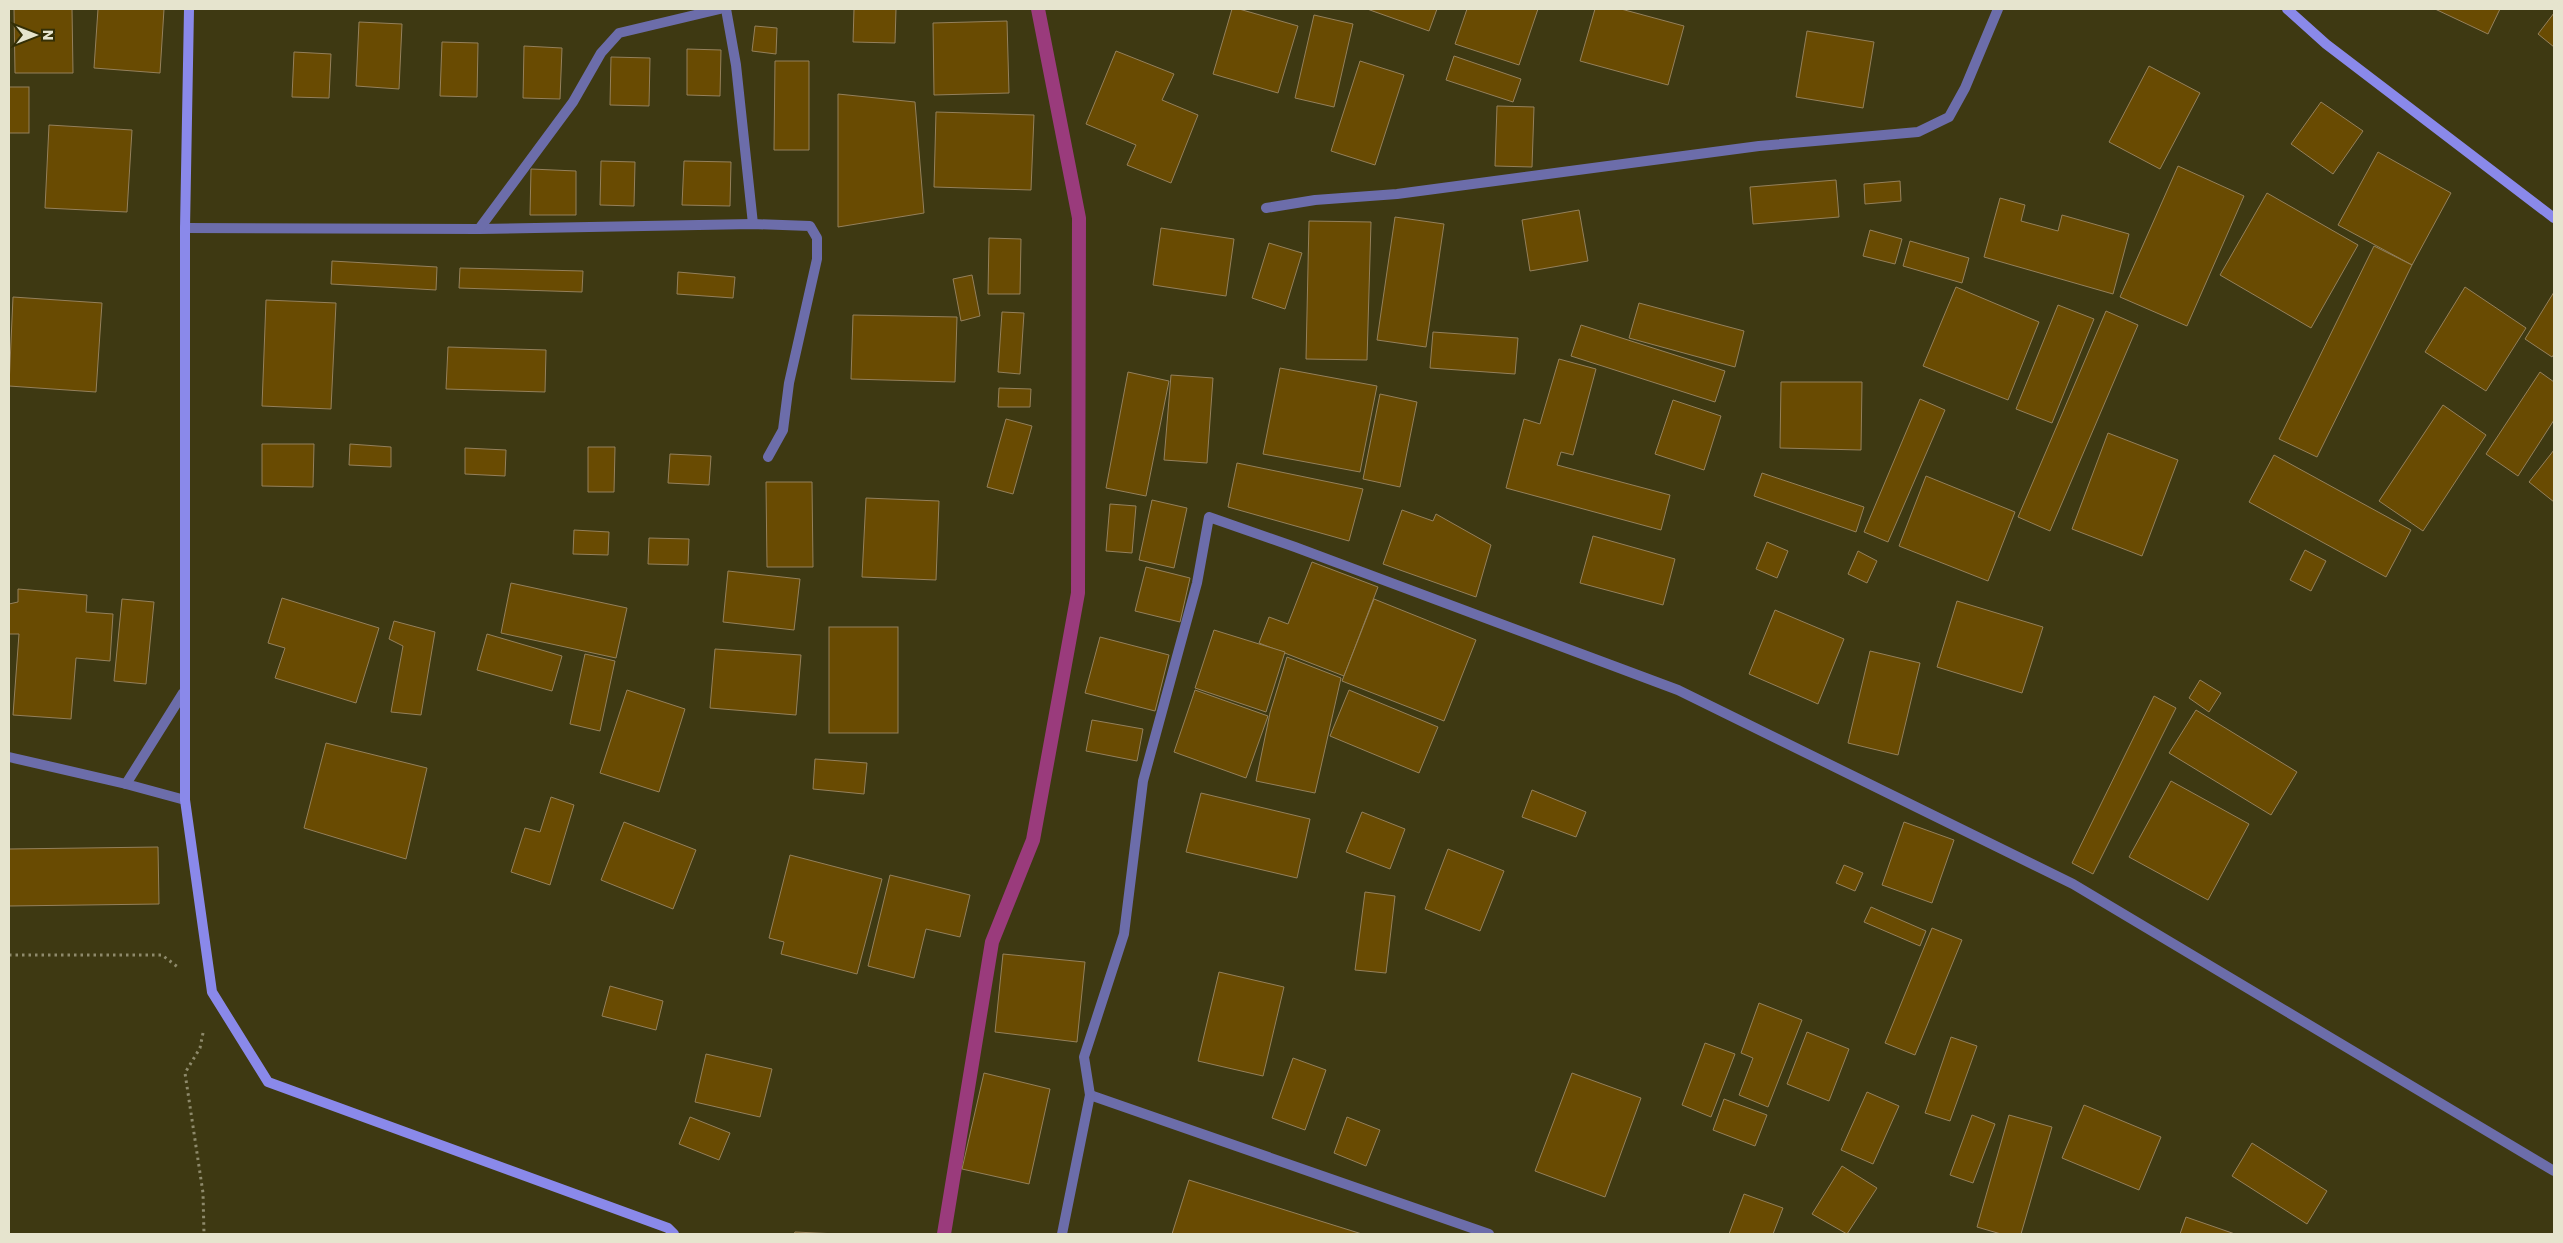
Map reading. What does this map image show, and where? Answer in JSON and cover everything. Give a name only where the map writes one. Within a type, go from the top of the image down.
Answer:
[{"type":"street","points":[[189,9],[184,228],[184,800],[212,992],[268,1082],[668,1228],[674,1234]]},
{"type":"street","points":[[479,229],[573,102],[610,42],[619,33],[720,9]]},
{"type":"street","points":[[726,9],[736,65],[753,224]]},
{"type":"street","points":[[1266,208],[1316,200],[1397,194],[1759,146],[1918,132],[1949,117],[1965,88],[1998,9]]},
{"type":"street","points":[[2287,9],[2326,44],[2554,218]]},
{"type":"street","points":[[184,228],[479,229],[753,224],[810,226],[817,238],[817,259],[789,383],[783,430],[768,457]]},
{"type":"street","points":[[1062,1234],[1090,1095],[1084,1057],[1124,934],[1143,781],[1197,583],[1209,517],[1295,547],[1678,690],[2074,884],[2554,1171]]},
{"type":"street","points":[[126,784],[183,693]]},
{"type":"street","points":[[9,757],[126,784],[184,800]]},
{"type":"street","points":[[1090,1095],[1489,1234]]},
{"type":"path","points":[[9,955],[162,955],[212,992],[200,1048],[185,1074],[203,1193],[204,1234]]},
{"type":"building","points":[[14,9],[72,9],[73,73],[15,73]]},
{"type":"building","points":[[98,9],[164,9],[160,73],[94,68]]},
{"type":"building","points":[[854,9],[896,9],[895,43],[853,42]]},
{"type":"building","points":[[1232,9],[1239,9],[1298,26],[1278,93],[1213,74]]},
{"type":"building","points":[[1367,9],[1437,9],[1429,31]]},
{"type":"building","points":[[1467,9],[1538,9],[1519,65],[1455,44]]},
{"type":"building","points":[[1595,9],[1621,9],[1684,26],[1668,85],[1580,61]]},
{"type":"building","points":[[2435,9],[2500,9],[2488,34]]},
{"type":"building","points":[[2554,13],[2554,47],[2538,34]]},
{"type":"building","points":[[1314,15],[1353,24],[1334,107],[1295,98]]},
{"type":"building","points":[[1007,21],[1009,93],[934,95],[933,23]]},
{"type":"building","points":[[359,22],[402,24],[399,89],[356,86]]},
{"type":"building","points":[[755,26],[777,28],[776,54],[752,51]]},
{"type":"building","points":[[1807,31],[1874,42],[1863,108],[1796,97]]},
{"type":"building","points":[[442,42],[478,43],[477,97],[440,96]]},
{"type":"building","points":[[524,46],[562,48],[560,99],[523,98]]},
{"type":"building","points":[[687,49],[721,50],[720,96],[687,95]]},
{"type":"building","points":[[1116,51],[1174,74],[1162,100],[1198,115],[1171,183],[1127,165],[1136,145],[1086,124]]},
{"type":"building","points":[[294,52],[331,54],[329,98],[292,97]]},
{"type":"building","points":[[1454,56],[1521,79],[1513,102],[1446,80]]},
{"type":"building","points":[[611,57],[650,58],[649,106],[610,105]]},
{"type":"building","points":[[775,61],[809,61],[809,150],[774,150]]},
{"type":"building","points":[[1360,61],[1404,75],[1375,165],[1331,151]]},
{"type":"building","points":[[2149,66],[2200,93],[2160,169],[2109,142]]},
{"type":"building","points":[[9,87],[29,87],[29,133],[9,133]]},
{"type":"building","points":[[838,94],[915,102],[924,213],[838,227]]},
{"type":"building","points":[[2321,102],[2363,131],[2333,174],[2291,144]]},
{"type":"building","points":[[1497,106],[1534,107],[1532,167],[1495,166]]},
{"type":"building","points":[[936,112],[1034,115],[1031,190],[934,187]]},
{"type":"building","points":[[49,125],[132,130],[127,212],[45,208]]},
{"type":"building","points":[[2378,152],[2451,193],[2412,265],[2338,225]]},
{"type":"building","points":[[601,161],[635,162],[634,206],[600,205]]},
{"type":"building","points":[[684,161],[731,162],[730,206],[682,205]]},
{"type":"building","points":[[2178,166],[2244,196],[2187,326],[2120,297]]},
{"type":"building","points":[[531,169],[576,171],[576,215],[530,215]]},
{"type":"building","points":[[1836,180],[1839,217],[1753,224],[1750,187]]},
{"type":"building","points":[[1900,181],[1901,201],[1865,204],[1864,184]]},
{"type":"building","points":[[2267,193],[2358,245],[2311,328],[2220,275]]},
{"type":"building","points":[[2000,198],[2025,205],[2021,221],[2058,231],[2062,215],[2129,234],[2113,294],[1984,257]]},
{"type":"building","points":[[1579,210],[1588,261],[1530,271],[1522,220]]},
{"type":"building","points":[[1395,217],[1444,224],[1426,347],[1377,340]]},
{"type":"building","points":[[1309,221],[1371,222],[1367,360],[1306,359]]},
{"type":"building","points":[[1161,228],[1234,239],[1226,296],[1153,285]]},
{"type":"building","points":[[1870,230],[1902,239],[1895,264],[1863,256]]},
{"type":"building","points":[[989,238],[1021,239],[1020,294],[988,294]]},
{"type":"building","points":[[1910,241],[1969,258],[1962,283],[1903,266]]},
{"type":"building","points":[[1269,243],[1302,253],[1285,309],[1252,298]]},
{"type":"building","points":[[2374,246],[2412,265],[2317,457],[2279,439]]},
{"type":"building","points":[[332,261],[437,267],[436,290],[331,284]]},
{"type":"building","points":[[460,268],[583,271],[582,292],[459,288]]},
{"type":"building","points":[[678,272],[735,277],[733,298],[677,294]]},
{"type":"building","points":[[972,275],[980,316],[961,321],[953,279]]},
{"type":"building","points":[[1956,287],[2039,322],[2008,400],[1923,366]]},
{"type":"building","points":[[2465,287],[2526,328],[2486,391],[2425,352]]},
{"type":"building","points":[[2554,292],[2554,354],[2552,357],[2525,339]]},
{"type":"building","points":[[13,297],[102,303],[96,392],[9,386]]},
{"type":"building","points":[[266,300],[336,303],[331,409],[262,406]]},
{"type":"building","points":[[1639,303],[1744,331],[1735,367],[1629,338]]},
{"type":"building","points":[[2058,305],[2094,319],[2052,423],[2016,409]]},
{"type":"building","points":[[2106,311],[2138,325],[2050,531],[2018,517]]},
{"type":"building","points":[[1002,312],[1024,313],[1020,374],[998,372]]},
{"type":"building","points":[[853,315],[957,317],[955,382],[851,379]]},
{"type":"building","points":[[1581,325],[1725,371],[1715,402],[1571,356]]},
{"type":"building","points":[[1433,332],[1518,338],[1515,374],[1430,368]]},
{"type":"building","points":[[448,347],[546,350],[545,392],[446,389]]},
{"type":"building","points":[[1559,359],[1596,369],[1573,455],[1561,452],[1557,465],[1670,495],[1661,530],[1506,488],[1524,419],[1540,424]]},
{"type":"building","points":[[1280,368],[1377,386],[1360,472],[1263,454]]},
{"type":"building","points":[[1128,372],[1169,381],[1146,496],[1106,488]]},
{"type":"building","points":[[2540,372],[2554,382],[2554,420],[2518,476],[2486,454]]},
{"type":"building","points":[[1171,375],[1213,378],[1207,463],[1164,460]]},
{"type":"building","points":[[1781,382],[1862,382],[1861,450],[1780,448]]},
{"type":"building","points":[[999,388],[1031,389],[1030,407],[998,407]]},
{"type":"building","points":[[1380,394],[1417,402],[1400,487],[1363,479]]},
{"type":"building","points":[[1920,399],[1945,410],[1888,542],[1864,532]]},
{"type":"building","points":[[1673,400],[1721,416],[1704,470],[1655,454]]},
{"type":"building","points":[[2443,405],[2486,435],[2423,531],[2379,501]]},
{"type":"building","points":[[1006,419],[1032,426],[1013,494],[987,487]]},
{"type":"building","points":[[2108,433],[2178,460],[2142,556],[2072,529]]},
{"type":"building","points":[[262,444],[314,444],[313,487],[262,486]]},
{"type":"building","points":[[350,444],[391,447],[391,467],[349,465]]},
{"type":"building","points":[[588,447],[615,447],[614,492],[588,492]]},
{"type":"building","points":[[465,448],[506,450],[505,476],[465,474]]},
{"type":"building","points":[[2554,450],[2554,502],[2529,482]]},
{"type":"building","points":[[670,454],[711,456],[709,485],[668,483]]},
{"type":"building","points":[[2274,455],[2411,530],[2386,577],[2249,502]]},
{"type":"building","points":[[1237,463],[1363,489],[1349,541],[1228,507]]},
{"type":"building","points":[[1762,473],[1864,507],[1856,532],[1754,496]]},
{"type":"building","points":[[1926,476],[2015,512],[1988,581],[1899,546]]},
{"type":"building","points":[[766,482],[812,482],[813,567],[767,567]]},
{"type":"building","points":[[866,498],[939,501],[936,580],[862,577]]},
{"type":"building","points":[[1152,500],[1187,508],[1174,568],[1139,560]]},
{"type":"building","points":[[1110,504],[1136,506],[1132,553],[1106,551]]},
{"type":"building","points":[[1402,510],[1433,521],[1436,514],[1491,545],[1476,597],[1383,564]]},
{"type":"building","points":[[574,530],[609,532],[608,555],[573,554]]},
{"type":"building","points":[[1593,536],[1675,559],[1663,605],[1580,583]]},
{"type":"building","points":[[649,538],[689,539],[688,565],[648,564]]},
{"type":"building","points":[[1767,542],[1788,551],[1777,578],[1756,569]]},
{"type":"building","points":[[2305,550],[2326,561],[2311,591],[2290,580]]},
{"type":"building","points":[[1858,551],[1877,561],[1867,583],[1848,574]]},
{"type":"building","points":[[1312,562],[1378,587],[1344,676],[1259,643],[1269,617],[1288,624]]},
{"type":"building","points":[[1146,567],[1190,578],[1180,622],[1135,611]]},
{"type":"building","points":[[728,571],[800,579],[794,630],[723,622]]},
{"type":"building","points":[[511,583],[627,608],[616,658],[501,633]]},
{"type":"building","points":[[18,589],[87,595],[86,612],[113,614],[110,661],[76,658],[71,719],[13,715],[19,634],[9,634],[9,604],[18,602]]},
{"type":"building","points":[[282,598],[379,628],[356,703],[275,678],[285,648],[268,643]]},
{"type":"building","points":[[122,599],[154,602],[146,684],[114,681]]},
{"type":"building","points":[[1374,599],[1476,640],[1444,721],[1342,681]]},
{"type":"building","points":[[1957,601],[2043,627],[2022,693],[1937,667]]},
{"type":"building","points":[[1775,610],[1844,639],[1818,704],[1749,674]]},
{"type":"building","points":[[394,621],[435,632],[421,715],[391,712],[403,646],[389,639]]},
{"type":"building","points":[[829,627],[898,627],[898,733],[829,733]]},
{"type":"building","points":[[1214,630],[1285,652],[1266,712],[1195,688]]},
{"type":"building","points":[[487,634],[562,656],[552,691],[477,670]]},
{"type":"building","points":[[1100,637],[1169,655],[1155,711],[1085,693]]},
{"type":"building","points":[[715,649],[801,655],[796,715],[710,708]]},
{"type":"building","points":[[1870,651],[1920,663],[1898,755],[1848,743]]},
{"type":"building","points":[[585,654],[615,661],[600,731],[570,724]]},
{"type":"building","points":[[1287,657],[1341,678],[1315,793],[1256,781],[1270,713]]},
{"type":"building","points":[[2200,680],[2221,693],[2209,712],[2189,698]]},
{"type":"building","points":[[627,690],[685,709],[659,792],[600,773]]},
{"type":"building","points":[[1195,690],[1268,716],[1246,778],[1174,752]]},
{"type":"building","points":[[1349,690],[1438,727],[1419,773],[1330,736]]},
{"type":"building","points":[[2154,696],[2176,708],[2093,874],[2072,863]]},
{"type":"building","points":[[2196,710],[2297,772],[2271,815],[2169,753]]},
{"type":"building","points":[[1092,720],[1143,729],[1137,761],[1086,751]]},
{"type":"building","points":[[326,743],[427,768],[406,859],[304,828]]},
{"type":"building","points":[[815,759],[867,763],[864,794],[813,789]]},
{"type":"building","points":[[2171,781],[2249,824],[2208,900],[2129,857]]},
{"type":"building","points":[[1532,790],[1586,812],[1576,837],[1522,817]]},
{"type":"building","points":[[1201,793],[1310,819],[1297,878],[1186,852]]},
{"type":"building","points":[[551,797],[574,805],[550,885],[511,872],[525,828],[540,832]]},
{"type":"building","points":[[1362,812],[1405,829],[1390,869],[1346,852]]},
{"type":"building","points":[[624,822],[696,850],[673,909],[601,880]]},
{"type":"building","points":[[1904,822],[1954,840],[1932,903],[1882,885]]},
{"type":"building","points":[[158,847],[159,904],[9,906],[9,849]]},
{"type":"building","points":[[1448,849],[1504,871],[1480,931],[1425,909]]},
{"type":"building","points":[[790,855],[882,879],[857,974],[781,954],[784,942],[769,938]]},
{"type":"building","points":[[1844,865],[1863,873],[1855,891],[1836,883]]},
{"type":"building","points":[[890,875],[970,895],[960,937],[926,929],[914,978],[868,966]]},
{"type":"building","points":[[1365,892],[1395,896],[1386,973],[1355,970]]},
{"type":"building","points":[[1871,907],[1926,931],[1920,946],[1864,922]]},
{"type":"building","points":[[1932,928],[1962,940],[1915,1055],[1885,1043]]},
{"type":"building","points":[[1003,954],[1085,962],[1077,1042],[995,1032]]},
{"type":"building","points":[[1219,972],[1284,987],[1263,1076],[1198,1061]]},
{"type":"building","points":[[610,986],[663,1001],[656,1030],[602,1016]]},
{"type":"building","points":[[1759,1003],[1802,1020],[1768,1107],[1739,1095],[1753,1058],[1741,1053]]},
{"type":"building","points":[[1807,1032],[1849,1049],[1829,1101],[1787,1084]]},
{"type":"building","points":[[1951,1037],[1977,1046],[1950,1121],[1925,1113]]},
{"type":"building","points":[[1705,1043],[1735,1054],[1711,1117],[1682,1105]]},
{"type":"building","points":[[706,1054],[772,1069],[760,1117],[695,1102]]},
{"type":"building","points":[[1293,1058],[1326,1070],[1305,1130],[1272,1118]]},
{"type":"building","points":[[984,1073],[1050,1089],[1029,1184],[962,1169]]},
{"type":"building","points":[[1572,1073],[1641,1098],[1605,1197],[1535,1171]]},
{"type":"building","points":[[1867,1092],[1899,1106],[1873,1164],[1841,1150]]},
{"type":"building","points":[[1724,1099],[1767,1115],[1755,1146],[1713,1130]]},
{"type":"building","points":[[2084,1105],[2161,1137],[2139,1190],[2062,1158]]},
{"type":"building","points":[[1972,1115],[1995,1124],[1973,1183],[1950,1175]]},
{"type":"building","points":[[2009,1115],[2052,1127],[2021,1234],[2001,1234],[1977,1227]]},
{"type":"building","points":[[690,1117],[730,1133],[719,1160],[679,1144]]},
{"type":"building","points":[[1347,1117],[1380,1130],[1366,1166],[1334,1153]]},
{"type":"building","points":[[2252,1143],[2327,1191],[2307,1224],[2232,1176]]},
{"type":"building","points":[[1842,1166],[1877,1188],[1847,1234],[1812,1214]]},
{"type":"building","points":[[1189,1180],[1362,1234],[1172,1234]]},
{"type":"building","points":[[1744,1194],[1783,1208],[1773,1234],[1729,1234]]},
{"type":"building","points":[[2186,1217],[2235,1234],[2180,1234]]},
{"type":"building","points":[[795,1232],[838,1234],[794,1234]]},
{"type":"waterway","points":[[944,1234],[992,942],[1033,840],[1078,593],[1079,218],[1038,9]]}]
